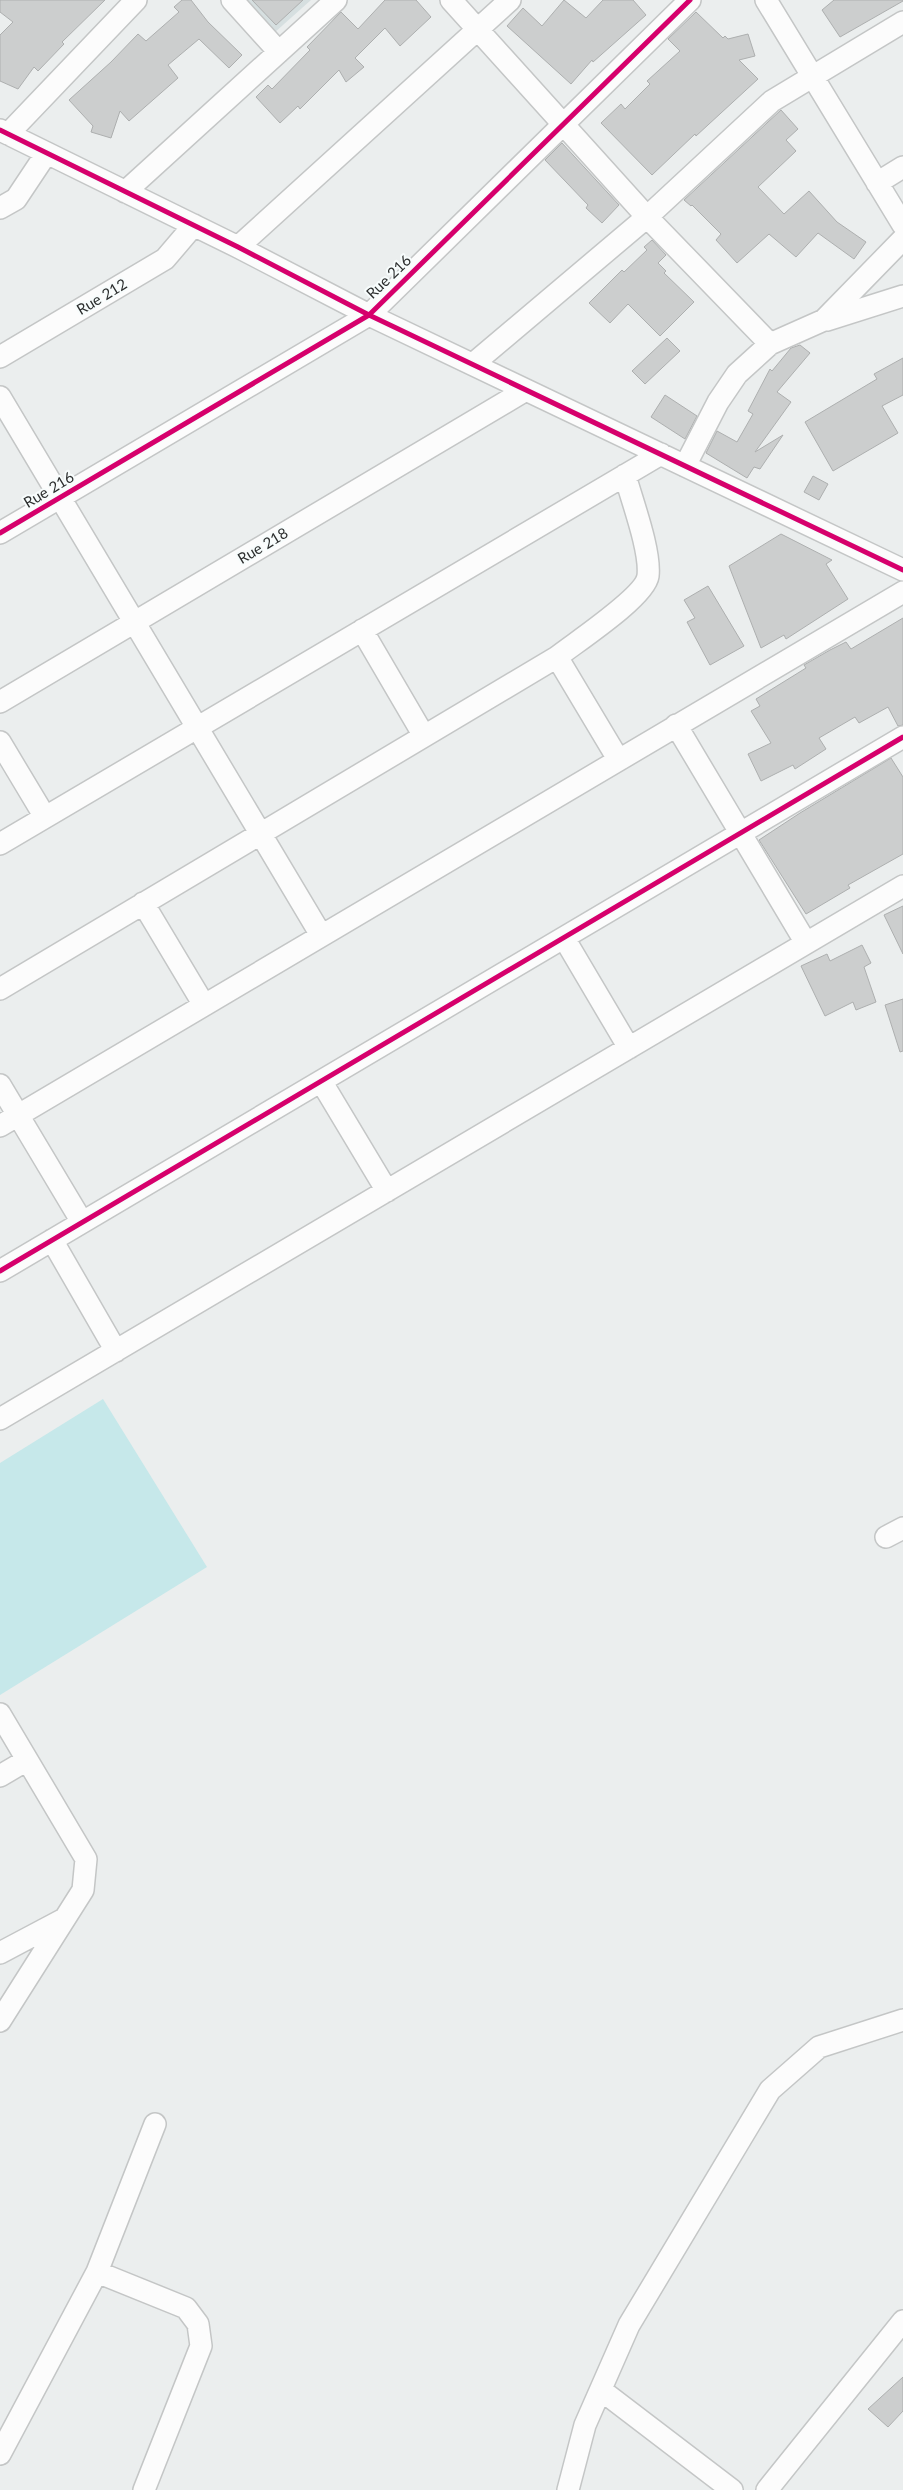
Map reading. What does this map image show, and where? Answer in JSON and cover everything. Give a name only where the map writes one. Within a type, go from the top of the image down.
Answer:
[{"type":"street","points":[[136,0],[4,132],[238,247],[369,315],[903,570]]},
{"type":"street","points":[[232,0],[279,52]]},
{"type":"street","points":[[125,192],[336,0]]},
{"type":"street","points":[[452,0],[647,216],[770,344]]},
{"type":"street","points":[[238,247],[510,0]]},
{"type":"street","name":"Rue 216","points":[[0,533],[369,315],[690,0]]},
{"type":"street","points":[[766,0],[903,224]]},
{"type":"street","points":[[473,364],[647,216],[763,108],[812,76],[903,22]]},
{"type":"street","points":[[0,208],[16,198],[46,154]]},
{"type":"street","points":[[877,183],[903,167]]},
{"type":"street","name":"Rue 212","points":[[0,357],[165,260],[194,225]]},
{"type":"street","points":[[824,320],[903,239]]},
{"type":"street","points":[[685,466],[718,402],[737,374],[770,344],[824,320],[903,296]]},
{"type":"street","name":"Rue 218","points":[[0,702],[526,390]]},
{"type":"street","points":[[0,397],[322,935]]},
{"type":"street","points":[[0,844],[661,454]]},
{"type":"street","points":[[0,988],[557,657],[639,594],[648,578],[648,562],[625,475]]},
{"type":"street","points":[[9,1120],[676,724],[903,592]]},
{"type":"street","points":[[362,630],[424,736]]},
{"type":"street","points":[[557,657],[618,759]]},
{"type":"street","points":[[676,724],[806,943]]},
{"type":"street","points":[[0,1271],[903,737]]},
{"type":"street","points":[[0,742],[45,817]]},
{"type":"street","points":[[0,1419],[903,886]]},
{"type":"street","points":[[143,903],[204,1004]]},
{"type":"street","points":[[564,938],[629,1048]]},
{"type":"street","points":[[321,1081],[387,1191]]},
{"type":"street","points":[[0,1085],[9,1120],[82,1222]]},
{"type":"street","points":[[52,1240],[116,1351]]},
{"type":"street","points":[[0,1714],[86,1859],[83,1890],[0,2020]]},
{"type":"street","points":[[0,1776],[27,1760]]},
{"type":"street","points":[[0,1953],[65,1918]]},
{"type":"street","points":[[568,2490],[585,2425],[629,2324],[770,2090],[819,2047],[903,2020]]},
{"type":"street","points":[[0,2454],[97,2272],[155,2124]]},
{"type":"street","points":[[97,2272],[186,2308],[198,2324],[201,2346],[144,2490]]},
{"type":"street","points":[[767,2490],[903,2321]]},
{"type":"street","points":[[600,2390],[732,2490]]},
{"type":"shaded area","points":[[245,0],[311,0],[274,33]]},
{"type":"shaded area","points":[[103,1399],[207,1567],[0,1695],[0,1463]]},
{"type":"building","points":[[0,0],[105,0],[62,42],[64,44],[38,71],[34,67],[18,89],[0,81],[0,35],[13,22],[0,12]]},
{"type":"building","points":[[182,0],[191,0],[208,22],[242,55],[229,68],[199,39],[168,65],[178,78],[129,121],[120,111],[111,138],[91,132],[93,126],[69,100],[111,62],[138,34],[146,41],[179,12],[174,7]]},
{"type":"building","points":[[252,0],[303,0],[276,25]]},
{"type":"building","points":[[385,0],[416,0],[431,17],[400,46],[385,28],[355,58],[364,67],[346,82],[339,70],[300,109],[298,106],[280,123],[256,97],[268,85],[272,89],[310,50],[307,47],[341,12],[358,29]]},
{"type":"building","points":[[564,0],[586,18],[603,0],[633,0],[646,15],[593,62],[592,60],[571,84],[507,26],[523,8],[542,26]]},
{"type":"building","points":[[834,0],[903,1],[840,37],[822,10]]},
{"type":"building","points":[[696,12],[723,38],[725,36],[728,39],[748,34],[755,56],[739,60],[758,79],[696,136],[695,134],[652,175],[601,123],[621,104],[625,109],[650,84],[647,81],[680,51],[668,39]]},
{"type":"building","points":[[781,110],[798,129],[786,140],[796,151],[758,187],[784,214],[809,191],[837,222],[866,242],[854,259],[818,233],[796,257],[769,234],[737,263],[716,240],[721,234],[692,205],[684,200]]},
{"type":"building","points":[[562,143],[619,205],[602,223],[586,208],[588,205],[545,160]]},
{"type":"building","points":[[652,240],[666,255],[658,263],[666,271],[664,273],[694,302],[660,336],[628,304],[610,323],[589,303],[622,270],[624,272],[647,250],[644,247]]},
{"type":"building","points":[[667,338],[680,351],[645,384],[632,371]]},
{"type":"building","points":[[800,345],[810,353],[777,392],[791,402],[755,452],[783,435],[760,469],[754,467],[747,478],[706,453],[717,431],[737,442],[753,414],[748,411],[770,369],[772,371],[791,348]]},
{"type":"building","points":[[903,358],[903,395],[882,406],[898,433],[833,471],[805,422],[877,379],[874,374]]},
{"type":"building","points":[[665,395],[697,416],[685,439],[651,417]]},
{"type":"building","points":[[813,476],[828,484],[819,500],[804,492]]},
{"type":"building","points":[[781,534],[832,560],[826,564],[848,599],[786,639],[784,635],[761,648],[729,566]]},
{"type":"building","points":[[708,586],[744,646],[710,665],[687,622],[695,618],[684,600]]},
{"type":"building","points":[[903,618],[903,725],[898,726],[888,707],[859,723],[855,717],[819,738],[826,749],[795,769],[793,765],[761,781],[748,754],[771,743],[751,711],[760,706],[756,699],[806,668],[804,665],[830,650],[846,642],[851,649]]},
{"type":"building","points":[[891,758],[903,777],[903,854],[848,885],[850,888],[806,914],[759,840]]},
{"type":"building","points":[[903,906],[903,954],[884,915]]},
{"type":"building","points":[[862,945],[871,963],[864,967],[876,1002],[856,1010],[853,1002],[825,1016],[801,966],[827,954],[830,961]]},
{"type":"building","points":[[903,999],[903,1051],[900,1052],[885,1005]]},
{"type":"building","points":[[903,2377],[903,2411],[888,2427],[868,2409]]},
{"type":"cycle path","points":[[0,533],[369,315],[690,0]]},
{"type":"cycle path","points":[[0,130],[238,247],[369,315],[903,570]]},
{"type":"cycle path","points":[[0,1271],[903,737]]}]
